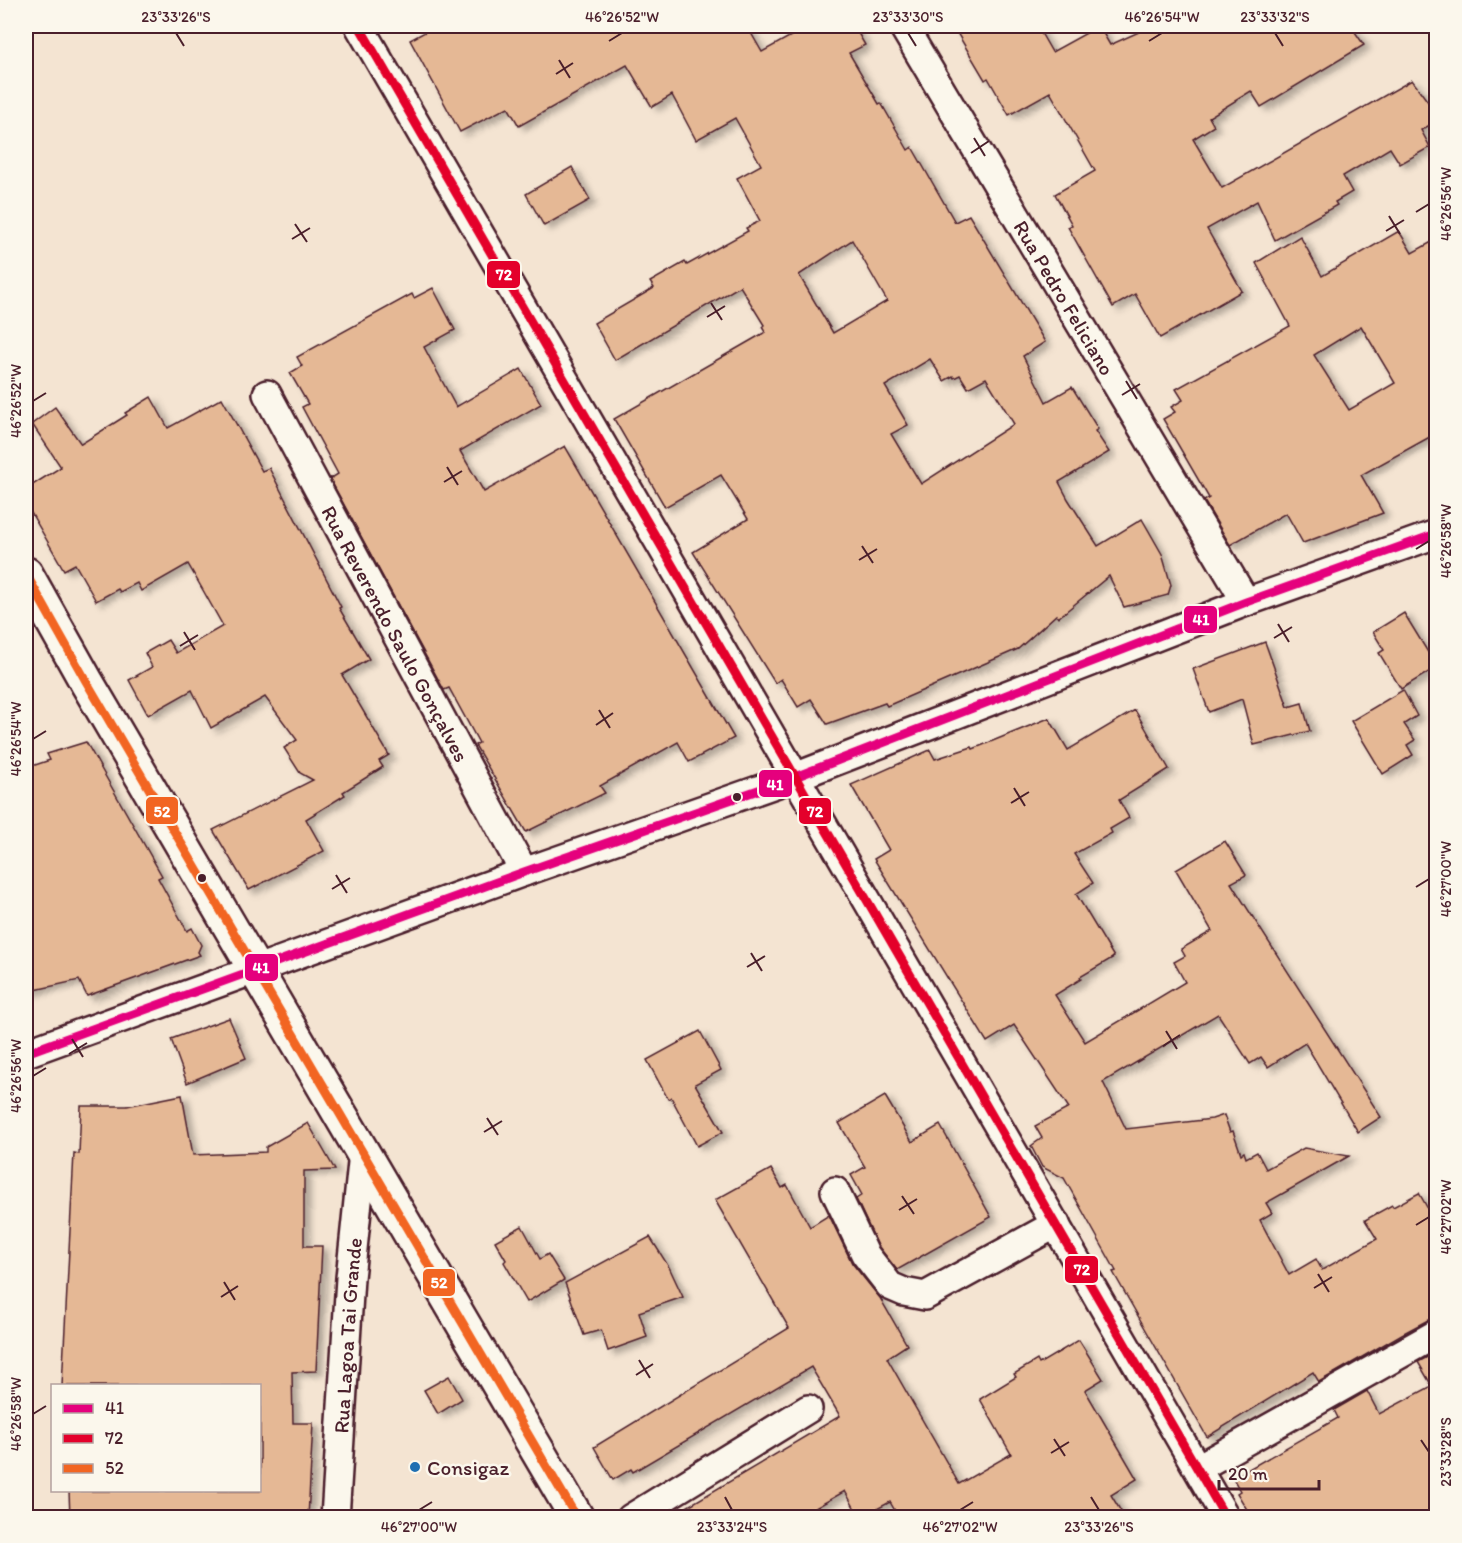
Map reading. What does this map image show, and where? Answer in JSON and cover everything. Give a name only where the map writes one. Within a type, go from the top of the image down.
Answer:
[{"type":"main road","points":[[26,574],[86,681],[577,1518]]},
{"type":"street","points":[[359,26],[1226,1518]]},
{"type":"street","name":"Rua Pedro Feliciano","points":[[903,26],[1246,602]]},
{"type":"street","name":"Rua Reverendo Saulo Gonçalves","points":[[267,394],[525,872]]},
{"type":"street","points":[[26,1060],[255,970],[795,777],[1246,602],[1437,534]]},
{"type":"street","name":"Rua Lagoa Tai Grande","points":[[335,1518],[350,1278],[363,1153]]},
{"type":"street","points":[[835,1191],[865,1254],[890,1286],[904,1292],[925,1296],[1056,1224]]},
{"type":"street","points":[[1198,1468],[1437,1334]]},
{"type":"street","points":[[631,1518],[808,1409]]},
{"type":"building","points":[[436,26],[747,26],[762,52],[809,26],[854,26],[865,45],[849,53],[879,104],[881,103],[908,150],[912,147],[955,222],[969,215],[1045,342],[1023,356],[1046,402],[1072,387],[1098,429],[1095,431],[1109,452],[1059,482],[1068,499],[1098,546],[1142,519],[1162,554],[1171,585],[1168,595],[1124,607],[1109,576],[1058,618],[1056,615],[1018,649],[887,706],[885,703],[827,724],[811,699],[798,707],[781,679],[775,683],[693,552],[748,519],[721,475],[665,507],[614,419],[762,334],[765,332],[762,327],[764,325],[740,286],[615,360],[594,323],[654,288],[650,282],[685,262],[687,265],[748,231],[746,228],[760,221],[737,178],[761,165],[735,118],[696,140],[672,95],[652,107],[627,65],[519,126],[508,107],[460,132],[410,40]],"holes":[[[852,240],[887,301],[833,333],[799,275]],[[930,359],[944,381],[960,375],[968,388],[986,378],[1014,424],[921,484],[891,434],[908,425],[885,386]]]},
{"type":"building","points":[[953,26],[1037,26],[1052,52],[1099,26],[1110,45],[1152,26],[1351,26],[1364,45],[1261,107],[1251,91],[1209,117],[1214,126],[1193,139],[1222,188],[1412,80],[1437,114],[1437,121],[1421,130],[1430,147],[1400,164],[1390,148],[1343,176],[1352,192],[1335,202],[1337,205],[1275,240],[1257,201],[1207,229],[1242,291],[1160,338],[1135,294],[1113,307],[1068,227],[1072,225],[1055,194],[1095,171],[1050,92],[1009,115],[988,78],[985,80]]},
{"type":"building","points":[[572,167],[590,200],[544,226],[526,194]]},
{"type":"building","points":[[1399,231],[1412,253],[1437,239],[1437,433],[1361,475],[1383,513],[1303,543],[1286,513],[1230,545],[1204,501],[1209,498],[1163,419],[1175,412],[1171,407],[1183,400],[1176,389],[1290,326],[1256,263],[1300,236],[1322,276]],"holes":[[[1361,326],[1395,383],[1349,410],[1314,355]]]},
{"type":"building","points":[[433,288],[455,330],[424,347],[456,407],[521,369],[541,404],[460,451],[484,492],[565,446],[734,738],[689,762],[678,742],[600,786],[605,793],[526,832],[475,745],[479,743],[449,688],[444,690],[330,479],[338,474],[302,407],[308,404],[290,373],[302,366],[297,357],[412,294],[414,298]]},
{"type":"building","points":[[151,397],[168,428],[222,398],[262,471],[269,468],[341,607],[339,608],[369,659],[342,675],[389,755],[379,761],[383,767],[343,792],[345,795],[306,819],[324,851],[249,890],[213,830],[313,780],[300,773],[284,748],[297,740],[265,697],[211,728],[192,690],[148,715],[129,680],[152,667],[145,653],[168,640],[176,653],[223,626],[188,564],[141,591],[137,583],[120,592],[118,589],[96,601],[75,564],[64,570],[26,504],[26,489],[61,467],[32,424],[55,407],[81,444]]},
{"type":"building","points":[[1404,613],[1437,667],[1401,689],[1379,653],[1384,650],[1373,632]]},
{"type":"building","points":[[1265,642],[1288,707],[1302,703],[1310,731],[1254,745],[1242,699],[1209,712],[1193,669]]},
{"type":"building","points":[[1403,690],[1417,716],[1404,724],[1415,740],[1407,745],[1413,755],[1383,774],[1351,721]]},
{"type":"building","points":[[1135,710],[1169,769],[1119,800],[1129,818],[1110,829],[1112,833],[1074,854],[1093,883],[1076,894],[1114,957],[1055,995],[1085,1042],[1185,982],[1174,962],[1185,956],[1181,949],[1212,931],[1176,870],[1225,841],[1246,875],[1231,883],[1381,1117],[1358,1132],[1305,1043],[1268,1067],[1261,1057],[1250,1064],[1218,1014],[1103,1082],[1126,1129],[1212,1119],[1224,1115],[1230,1132],[1233,1131],[1241,1154],[1244,1152],[1246,1158],[1257,1152],[1266,1169],[1304,1148],[1349,1156],[1266,1203],[1272,1213],[1260,1220],[1289,1275],[1316,1259],[1322,1270],[1377,1239],[1365,1220],[1419,1193],[1437,1225],[1437,1318],[1428,1320],[1402,1334],[1319,1382],[1313,1372],[1207,1437],[1113,1272],[1116,1271],[1064,1178],[1042,1167],[1031,1146],[1042,1138],[1035,1126],[1069,1108],[1014,1025],[987,1042],[874,859],[889,850],[851,785],[930,750],[935,759],[972,747],[973,749],[1049,718],[1068,750]]},
{"type":"building","points":[[86,742],[162,876],[158,878],[187,931],[192,928],[201,945],[198,952],[200,955],[87,996],[79,980],[26,992],[26,768],[50,760],[47,754]]},
{"type":"building","points":[[229,1018],[246,1058],[187,1083],[171,1039]]},
{"type":"building","points":[[700,1031],[721,1070],[695,1084],[723,1132],[697,1146],[671,1097],[668,1099],[647,1060]]},
{"type":"building","points":[[182,1095],[193,1155],[266,1152],[266,1147],[308,1123],[335,1170],[304,1171],[304,1246],[322,1246],[316,1371],[292,1372],[293,1423],[313,1423],[308,1518],[70,1518],[69,1492],[261,1492],[261,1384],[62,1384],[74,1153],[79,1154],[81,1106],[127,1106]]},
{"type":"building","points":[[885,1096],[912,1142],[940,1125],[991,1217],[897,1270],[878,1246],[856,1199],[862,1195],[851,1175],[865,1167],[839,1123]]},
{"type":"building","points":[[771,1169],[782,1188],[787,1185],[810,1227],[829,1215],[852,1263],[880,1298],[907,1345],[887,1358],[959,1484],[1011,1454],[980,1399],[1016,1377],[1014,1374],[1037,1360],[1039,1364],[1079,1340],[1103,1379],[1085,1390],[1137,1479],[1111,1495],[1125,1518],[899,1518],[890,1502],[860,1518],[845,1491],[798,1518],[668,1518],[840,1416],[811,1367],[633,1472],[631,1469],[613,1480],[594,1447],[789,1328],[715,1200]]},
{"type":"building","points":[[522,1226],[540,1259],[548,1254],[564,1280],[527,1302],[495,1241]]},
{"type":"building","points":[[650,1237],[669,1267],[683,1297],[639,1312],[647,1337],[608,1351],[601,1330],[584,1335],[565,1283]]},
{"type":"building","points":[[1437,1352],[1437,1518],[1252,1518],[1237,1493],[1240,1491],[1233,1478],[1338,1418],[1334,1410],[1367,1391],[1379,1414],[1432,1386],[1418,1362]]},
{"type":"building","points":[[449,1376],[462,1399],[438,1414],[424,1390]]},
{"type":"transit line","name":"72","points":[[359,26],[1226,1518]]},
{"type":"transit line","name":"41","points":[[26,1053],[524,872],[795,777],[1246,602],[1436,534]]},
{"type":"transit line","name":"52","points":[[26,574],[86,681],[577,1518]]},
{"type":"place","name":"Consigaz","points":[[415,1467]]}]
